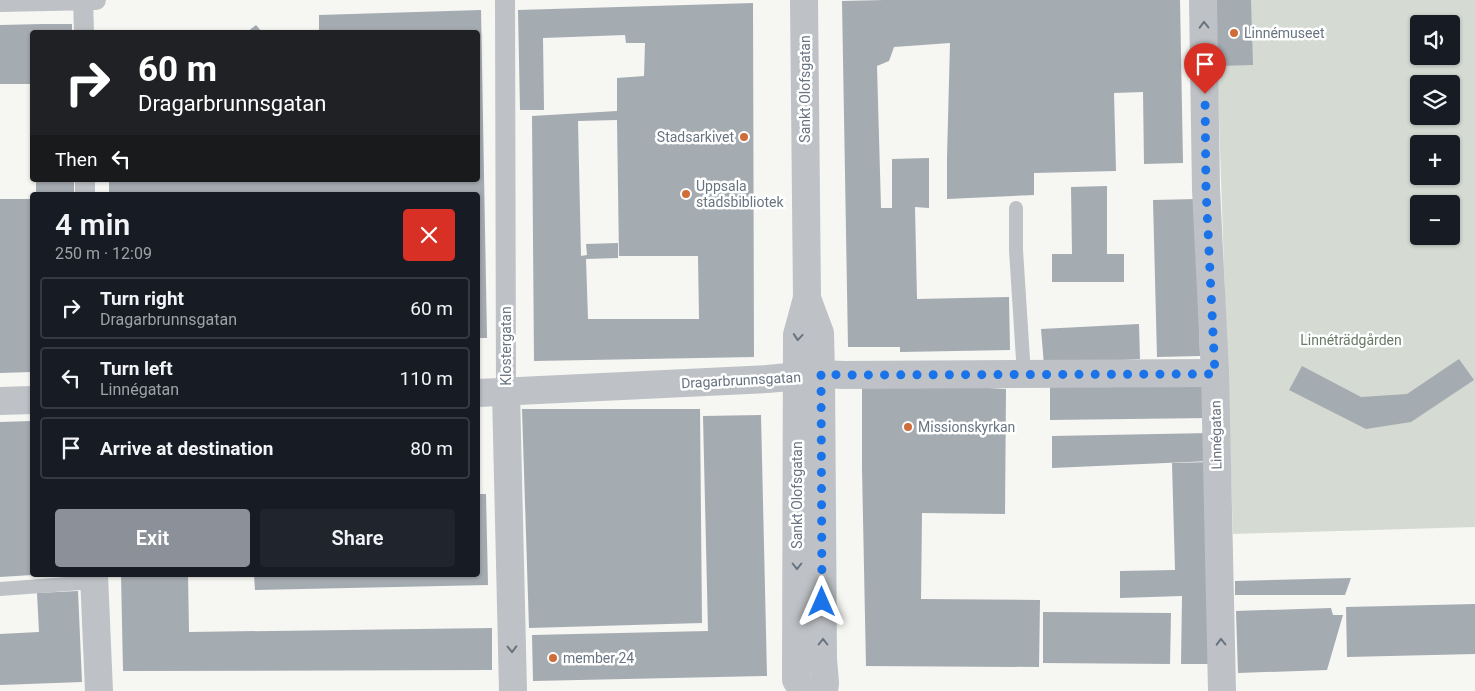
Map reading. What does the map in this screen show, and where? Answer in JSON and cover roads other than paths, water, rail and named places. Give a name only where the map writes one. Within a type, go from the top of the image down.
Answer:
[{"type":"street","points":[[83,0],[84,30]]},
{"type":"street","points":[[0,2],[96,0]]},
{"type":"street","name":"Klostergatan","points":[[504,0],[506,392],[513,691]]},
{"type":"street","name":"Sankt Olofsgatan","points":[[804,0],[807,298],[820,333],[809,376],[796,680],[804,691]]},
{"type":"street","name":"Linnégatan","points":[[1203,0],[1206,189],[1215,374],[1222,691]]},
{"type":"street","name":"Dragarbrunnsgatan","points":[[480,393],[844,375],[1215,374]]},
{"type":"street","name":"Sankt Olofsgatan","points":[[809,376],[824,691]]},
{"type":"street","points":[[0,401],[30,400]]},
{"type":"street","points":[[94,578],[99,691]]},
{"type":"lane","points":[[1016,208],[1016,250],[1024,374]]},
{"type":"lane","points":[[0,589],[94,578]]},
{"type":"place","name":"Linnémuseet","points":[[1234,33]]},
{"type":"place","name":"Stadsarkivet","points":[[744,137]]},
{"type":"place","name":"Uppsala stadsbibliotek","points":[[686,194]]},
{"type":"place","name":"Missionskyrkan","points":[[908,427]]},
{"type":"place","name":"member 24","points":[[553,658]]},
{"type":"park label","name":"Linnéträdgården","points":[[1351,340]]}]
